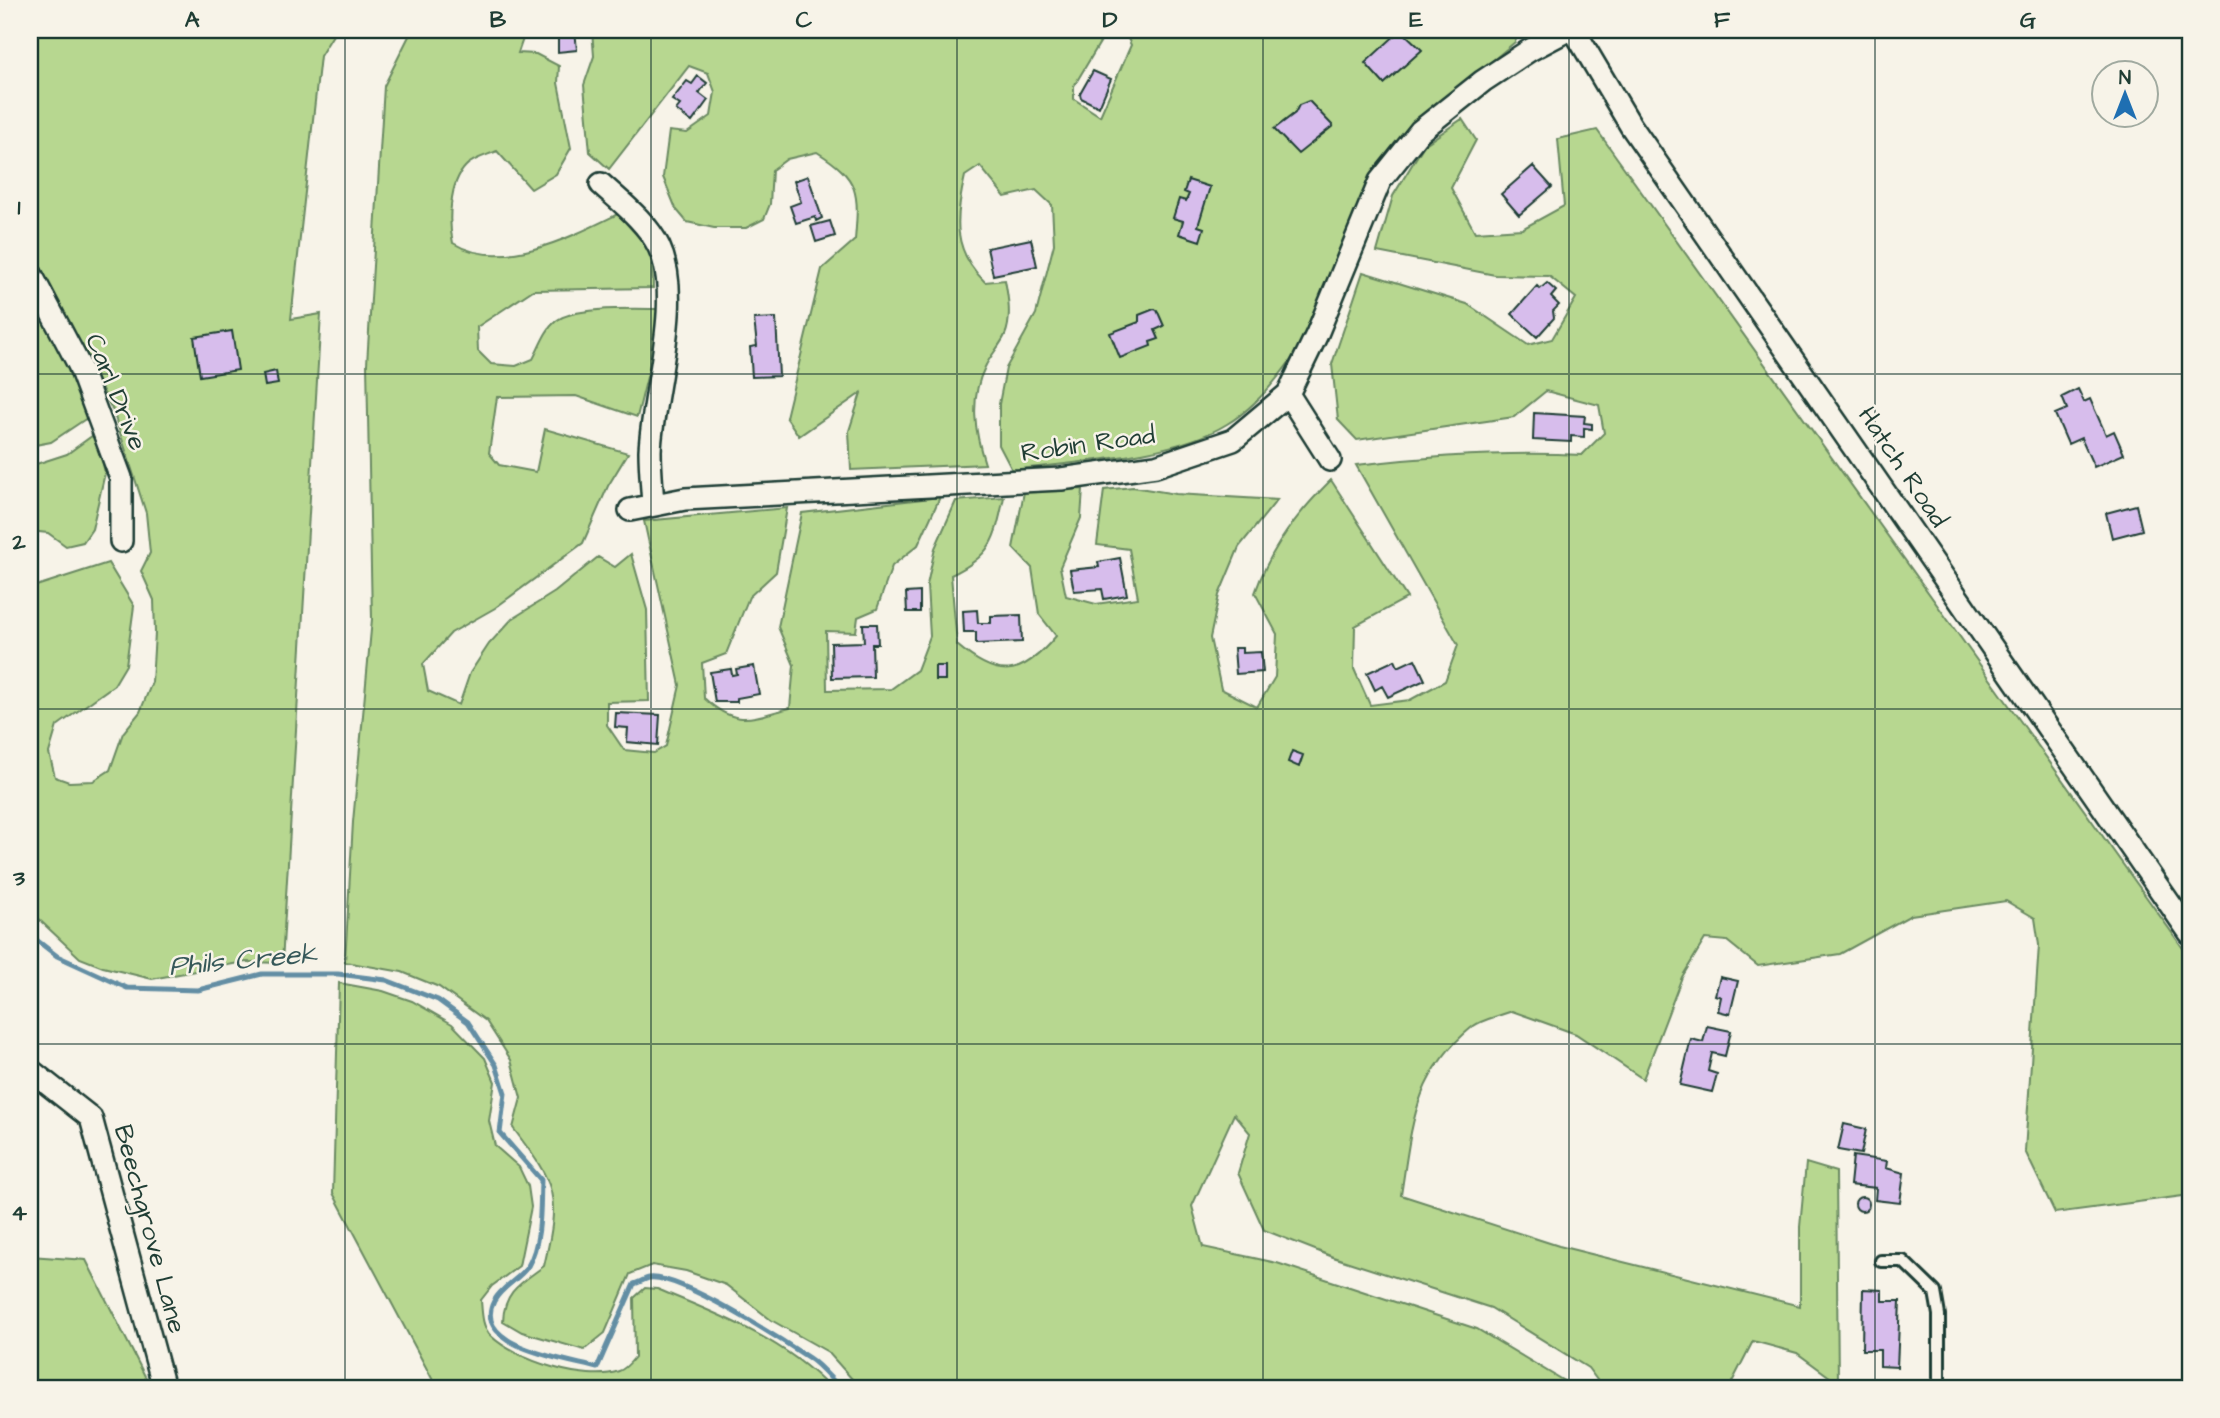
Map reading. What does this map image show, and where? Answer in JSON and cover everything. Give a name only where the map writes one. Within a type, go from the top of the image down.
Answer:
[{"type":"street","name":"Robin Road","points":[[630,510],[685,499],[1062,479],[1156,466],[1233,440],[1288,394],[1317,334],[1380,181],[1420,131],[1483,81],[1530,50],[1568,30]]},
{"type":"street","name":"Hatch Road","points":[[1574,30],[1631,126],[2190,933]]},
{"type":"street","points":[[601,184],[643,223],[660,248],[664,267],[667,322],[650,450],[653,505]]},
{"type":"street","name":"Carl Drive","points":[[30,272],[79,365],[121,478],[121,541]]},
{"type":"street","points":[[1288,394],[1330,460]]},
{"type":"street","name":"Beechgrove Lane","points":[[30,1070],[91,1118],[164,1388]]},
{"type":"lane","points":[[1881,1261],[1903,1261],[1935,1292],[1939,1315],[1939,1388]]},
{"type":"green space","points":[[30,30],[336,30],[320,56],[291,319],[321,314],[282,963],[244,962],[152,979],[103,967],[80,958],[30,911],[30,588],[108,563],[134,606],[126,665],[114,685],[57,726],[49,753],[55,777],[69,782],[93,781],[110,770],[123,733],[140,712],[152,682],[155,633],[154,600],[141,571],[150,553],[146,513],[113,411],[30,247]]},
{"type":"green space","points":[[412,30],[526,30],[518,53],[536,54],[559,66],[558,83],[571,148],[556,174],[531,189],[497,151],[476,159],[460,173],[453,192],[450,214],[453,243],[472,251],[514,253],[558,241],[618,214],[652,252],[653,288],[533,290],[477,327],[478,351],[491,364],[516,366],[533,359],[549,329],[565,316],[606,309],[660,309],[656,341],[637,417],[576,396],[497,397],[489,453],[499,465],[536,472],[545,429],[628,453],[608,486],[583,543],[495,608],[451,633],[423,664],[428,691],[459,705],[470,673],[489,644],[512,619],[555,592],[598,557],[615,567],[631,554],[647,610],[649,701],[607,702],[607,725],[624,750],[654,753],[666,746],[680,685],[644,521],[787,508],[776,572],[749,597],[726,654],[702,663],[704,698],[725,714],[744,718],[790,708],[794,665],[778,627],[802,513],[940,497],[918,545],[892,566],[877,609],[858,617],[856,632],[826,631],[827,690],[891,689],[917,670],[930,636],[927,585],[935,548],[956,501],[1004,497],[990,545],[975,561],[951,575],[957,645],[985,664],[997,669],[1009,669],[1020,667],[1032,660],[1056,636],[1039,614],[1032,568],[1013,548],[1024,492],[1083,489],[1081,518],[1060,567],[1066,596],[1096,604],[1138,598],[1129,549],[1097,545],[1104,490],[1133,487],[1176,494],[1277,500],[1239,547],[1219,595],[1210,638],[1221,689],[1257,707],[1275,677],[1277,634],[1255,593],[1261,576],[1286,532],[1331,480],[1407,598],[1355,626],[1354,669],[1370,705],[1410,700],[1445,681],[1458,645],[1356,465],[1469,455],[1582,455],[1604,433],[1599,405],[1546,391],[1514,417],[1357,440],[1338,420],[1332,364],[1363,272],[1467,304],[1528,345],[1552,339],[1576,298],[1549,276],[1495,275],[1377,252],[1393,196],[1424,145],[1462,119],[1476,140],[1451,188],[1475,232],[1522,229],[1564,206],[1558,139],[1597,130],[2190,958],[2190,1195],[2055,1213],[2025,1151],[2039,945],[2035,918],[2006,901],[1911,915],[1840,954],[1758,966],[1727,941],[1705,939],[1682,977],[1643,1079],[1576,1034],[1512,1011],[1476,1024],[1452,1045],[1427,1083],[1418,1104],[1401,1195],[1559,1246],[1800,1306],[1800,1227],[1806,1163],[1836,1172],[1838,1383],[1797,1353],[1753,1341],[1729,1388],[1603,1388],[1588,1368],[1491,1308],[1333,1257],[1264,1230],[1238,1173],[1250,1133],[1234,1114],[1192,1206],[1203,1247],[1277,1263],[1477,1329],[1567,1383],[1571,1388],[860,1388],[828,1352],[771,1320],[726,1285],[686,1271],[652,1265],[630,1274],[605,1333],[584,1350],[522,1332],[503,1321],[510,1295],[544,1266],[553,1206],[546,1178],[513,1128],[521,1098],[511,1060],[486,1021],[439,987],[402,972],[345,962],[353,822],[372,619],[367,364],[384,86]]},
{"type":"green space","points":[[592,30],[1095,30],[1102,39],[1074,86],[1074,99],[1100,116],[1131,45],[1124,30],[1520,30],[1515,42],[1419,122],[1297,351],[1274,381],[1257,401],[1227,424],[1180,444],[1094,461],[1012,470],[999,445],[999,404],[1006,368],[1036,314],[1054,244],[1052,205],[1036,190],[1005,197],[980,166],[965,176],[959,206],[959,233],[967,258],[985,282],[1005,280],[1009,307],[1005,335],[985,367],[975,404],[976,428],[985,464],[851,470],[849,431],[861,393],[799,436],[786,417],[822,269],[855,240],[856,199],[849,179],[817,152],[787,159],[772,170],[770,204],[764,219],[746,228],[714,228],[687,222],[676,209],[663,177],[669,131],[687,133],[711,116],[715,92],[708,73],[689,66],[609,169],[590,152],[584,85],[594,56]]},
{"type":"green space","points":[[30,292],[93,414],[51,442],[30,446]]},
{"type":"green space","points":[[96,433],[105,473],[92,529],[83,542],[66,546],[48,533],[30,531],[30,466],[67,454]]},
{"type":"green space","points":[[339,983],[383,991],[412,1001],[452,1024],[485,1058],[495,1082],[489,1121],[495,1146],[519,1167],[528,1186],[531,1207],[519,1266],[492,1286],[481,1300],[484,1324],[491,1336],[517,1353],[552,1367],[589,1374],[619,1371],[635,1357],[634,1298],[645,1288],[657,1289],[726,1318],[771,1342],[792,1355],[830,1388],[437,1388],[333,1193]]},
{"type":"green space","points":[[30,1256],[86,1260],[151,1388],[30,1388]]},
{"type":"building","points":[[558,30],[575,30],[577,50],[558,52]]},
{"type":"building","points":[[1401,30],[1422,50],[1384,84],[1365,63]]},
{"type":"building","points":[[1093,71],[1111,79],[1099,107],[1081,98],[1080,94]]},
{"type":"building","points":[[698,76],[707,83],[699,93],[708,100],[692,122],[676,110],[680,105],[672,100],[687,81],[692,84]]},
{"type":"building","points":[[1309,101],[1333,126],[1298,154],[1274,129],[1295,113],[1299,105]]},
{"type":"building","points":[[1533,166],[1552,187],[1519,215],[1501,194]]},
{"type":"building","points":[[808,176],[822,218],[816,221],[815,217],[796,223],[790,206],[801,202],[794,181]]},
{"type":"building","points":[[1188,180],[1210,187],[1198,226],[1204,228],[1200,241],[1179,234],[1183,221],[1173,218],[1179,199],[1186,201],[1189,194],[1184,192]]},
{"type":"building","points":[[830,221],[835,236],[816,242],[811,226]]},
{"type":"building","points":[[1031,239],[1037,266],[993,275],[987,248]]},
{"type":"building","points":[[1547,283],[1556,291],[1551,297],[1559,305],[1553,311],[1554,318],[1537,337],[1512,314],[1537,286],[1540,289]]},
{"type":"building","points":[[1154,309],[1164,326],[1155,330],[1159,339],[1150,342],[1151,346],[1120,358],[1110,333],[1139,322],[1139,315]]},
{"type":"building","points":[[776,318],[779,376],[752,377],[750,347],[757,346],[754,319]]},
{"type":"building","points":[[232,331],[238,370],[200,376],[194,337]]},
{"type":"building","points":[[276,371],[278,384],[265,386],[263,374]]},
{"type":"building","points":[[2078,389],[2084,402],[2090,399],[2106,435],[2114,431],[2124,454],[2094,467],[2081,438],[2068,444],[2055,414],[2067,409],[2062,397]]},
{"type":"building","points":[[1534,413],[1585,416],[1584,423],[1592,424],[1592,429],[1584,428],[1584,437],[1571,436],[1571,442],[1533,440]]},
{"type":"building","points":[[2136,505],[2142,530],[2112,538],[2106,513]]},
{"type":"building","points":[[1120,558],[1127,595],[1104,599],[1102,589],[1074,591],[1070,570],[1099,567],[1098,562]]},
{"type":"building","points":[[920,592],[920,612],[907,612],[906,593]]},
{"type":"building","points":[[977,610],[978,623],[991,623],[991,616],[1021,615],[1022,642],[976,644],[976,632],[964,632],[963,611]]},
{"type":"building","points":[[863,624],[877,624],[878,644],[872,644],[873,677],[832,678],[831,643],[864,642]]},
{"type":"building","points":[[1234,648],[1242,648],[1242,653],[1261,652],[1263,672],[1236,674]]},
{"type":"building","points":[[1415,659],[1425,680],[1388,697],[1382,686],[1375,690],[1367,673],[1395,660],[1398,667]]},
{"type":"building","points":[[754,666],[759,694],[737,698],[737,702],[715,702],[710,672],[731,669],[732,675],[737,674],[736,669]]},
{"type":"building","points":[[935,666],[945,666],[945,680],[935,680]]},
{"type":"building","points":[[616,713],[660,715],[658,745],[627,742],[628,728],[615,727]]},
{"type":"building","points":[[1292,751],[1303,755],[1299,767],[1288,762]]},
{"type":"building","points":[[1720,977],[1738,981],[1730,1014],[1718,1011],[1721,997],[1715,995]]},
{"type":"building","points":[[1707,1026],[1731,1031],[1725,1056],[1712,1053],[1708,1071],[1717,1074],[1712,1092],[1680,1085],[1691,1039],[1703,1042]]},
{"type":"building","points":[[1844,1124],[1866,1129],[1861,1154],[1838,1150]]},
{"type":"building","points":[[1853,1156],[1887,1161],[1886,1168],[1904,1173],[1900,1203],[1875,1200],[1876,1188],[1850,1185]]},
{"type":"building","points":[[1862,1197],[1867,1199],[1867,1209],[1862,1211],[1857,1209],[1855,1204],[1857,1199]]},
{"type":"building","points":[[1863,1289],[1882,1290],[1882,1301],[1900,1301],[1897,1367],[1880,1366],[1880,1350],[1862,1350]]},
{"type":"waterway","name":"Phils Creek","points":[[30,935],[57,956],[127,988],[198,990],[262,974],[338,974],[386,980],[438,1000],[468,1022],[496,1065],[505,1093],[500,1133],[541,1180],[536,1246],[525,1271],[494,1301],[490,1317],[496,1330],[526,1349],[597,1368],[634,1284],[649,1278],[663,1279],[705,1296],[777,1337],[813,1361],[840,1388]]}]
